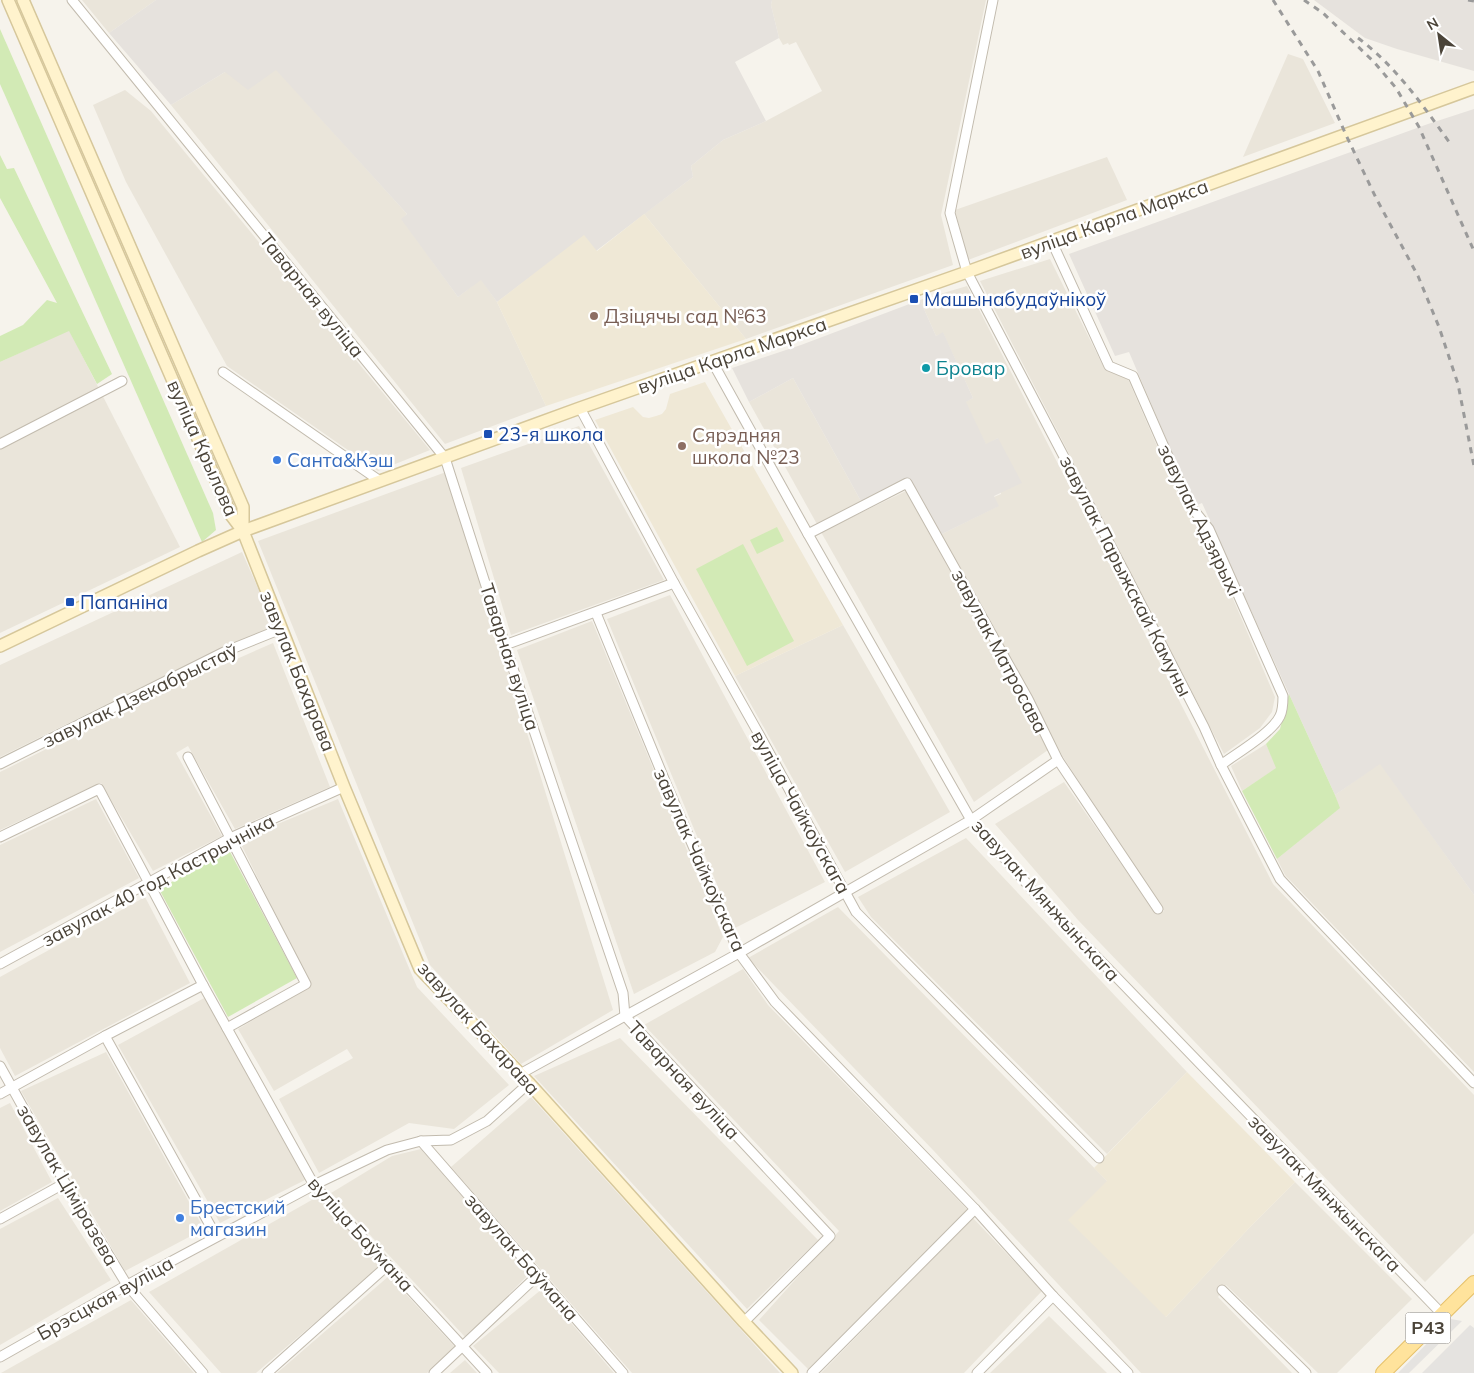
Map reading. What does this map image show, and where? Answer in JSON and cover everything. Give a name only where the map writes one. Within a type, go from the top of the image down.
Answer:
[{"type":"main road","name":"вуліца Крылова","points":[[8,0],[230,515],[243,531]]},
{"type":"main road","name":"вуліца Крылова","points":[[23,0],[243,507],[243,531]]},
{"type":"main road","name":"вуліца Карла Маркса","points":[[0,646],[243,531],[580,408],[713,363],[1052,242],[1474,88]]},
{"type":"main road","name":"завулак Бахарава","points":[[243,531],[344,787],[420,969],[529,1083],[792,1373]]},
{"type":"main road","name":"Р43","points":[[1383,1373],[1474,1283]]},
{"type":"street","name":"Таварная вуліца","points":[[72,0],[445,458],[505,645],[623,994],[625,1016],[830,1236],[744,1322]]},
{"type":"street","name":"завулак Парыжскай Камуны","points":[[993,0],[950,213],[967,272],[1204,727],[1221,765],[1280,879],[1474,1083]]},
{"type":"street","name":"завулак Адзярыхі","points":[[1052,242],[1109,366],[1133,376],[1188,504],[1209,529],[1283,696],[1282,709],[1274,725],[1266,733],[1221,765]]},
{"type":"street","name":"завулак Мянжынскага","points":[[713,363],[971,820],[1042,900],[1442,1314]]},
{"type":"street","points":[[223,372],[380,481]]},
{"type":"street","points":[[0,444],[122,381]]},
{"type":"street","name":"вуліца Чайкоўскага","points":[[580,408],[674,584],[856,912],[1099,1158]]},
{"type":"street","name":"завулак Матросава","points":[[808,534],[908,483],[1028,699],[1058,760],[1158,909]]},
{"type":"street","points":[[505,645],[674,584]]},
{"type":"street","name":"завулак Чайкоўскага","points":[[596,613],[665,781],[740,953],[774,1002],[975,1209],[1052,1296],[1128,1373]]},
{"type":"street","name":"завулак Дзекабрыстаў","points":[[0,764],[224,652],[282,630]]},
{"type":"street","points":[[188,757],[306,984],[227,1028]]},
{"type":"street","points":[[520,1074],[846,893],[971,820],[1058,760]]},
{"type":"street","name":"завулак 40 год Кастрычніка","points":[[0,964],[230,838],[344,787]]},
{"type":"street","name":"вуліца Баўмана","points":[[0,837],[99,789],[203,985],[314,1185],[487,1373]]},
{"type":"street","name":"завулак Ціміразева","points":[[0,1094],[203,985]]},
{"type":"street","points":[[105,1036],[216,1236]]},
{"type":"street","name":"завулак Ціміразева","points":[[0,1066],[64,1183],[127,1285],[203,1373]]},
{"type":"street","name":"Брэсцкая вуліца","points":[[0,1357],[216,1236],[314,1185],[387,1150],[422,1141],[451,1140],[487,1121],[529,1083]]},
{"type":"street","name":"завулак Баўмана","points":[[422,1141],[623,1373]]},
{"type":"street","points":[[0,1219],[64,1183]]},
{"type":"street","points":[[812,1373],[975,1209]]},
{"type":"street","points":[[267,1373],[388,1265]]},
{"type":"street","points":[[434,1373],[538,1276]]},
{"type":"street","points":[[1222,1290],[1306,1373]]},
{"type":"street","points":[[977,1373],[1052,1296]]},
{"type":"shaded area","points":[[82,0],[156,0],[109,33]]},
{"type":"shaded area","points":[[156,0],[772,0],[771,5],[779,38],[735,62],[766,121],[723,140],[691,166],[693,177],[596,251],[533,275],[497,302],[481,280],[458,297],[401,219],[407,214],[276,70],[248,90],[225,72],[171,105],[109,33]]},
{"type":"shaded area","points":[[772,0],[986,0],[941,215],[953,265],[746,339],[644,214],[693,177],[691,166],[723,140],[766,121],[822,91],[796,42],[783,45],[779,38],[771,5]]},
{"type":"shaded area","points":[[1314,0],[1474,0],[1474,71],[1365,38]]},
{"type":"shaded area","points":[[1288,54],[1303,59],[1335,123],[1243,157]]},
{"type":"shaded area","points":[[276,69],[407,214],[402,219],[458,297],[481,279],[497,302],[546,406],[445,444],[171,105],[225,72]]},
{"type":"shaded area","points":[[125,90],[151,111],[430,450],[378,471],[227,366],[126,182],[93,105]]},
{"type":"shaded area","points":[[1474,109],[1474,895],[1380,764],[1335,795],[1202,503],[1195,506],[1129,352],[1115,356],[1069,254]]},
{"type":"shaded area","points":[[1107,157],[1127,200],[968,260],[955,210]]},
{"type":"shaded area","points":[[644,214],[746,339],[546,406],[497,302],[584,235],[597,251]]},
{"type":"shaded area","points":[[1050,259],[1105,370],[1128,379],[1179,497],[1204,531],[1275,697],[1272,712],[1260,728],[1224,754],[980,281]]},
{"type":"shaded area","points":[[967,286],[1273,884],[1474,1095],[1474,1233],[1425,1282],[1078,920],[995,824],[1064,782],[1157,915],[1164,911],[1063,757],[940,535],[998,506],[994,497],[1001,494],[998,438],[986,445],[965,402],[973,398],[943,333],[936,336],[920,300]]},
{"type":"shaded area","points":[[920,300],[936,336],[943,332],[973,398],[966,402],[986,444],[998,438],[1022,483],[994,496],[999,506],[940,535],[909,478],[862,503],[793,378],[749,402],[732,368],[801,345]]},
{"type":"shaded area","points":[[69,330],[180,547],[0,633],[0,362]]},
{"type":"shaded area","points":[[793,378],[862,503],[818,526],[749,402]]},
{"type":"shaded area","points":[[705,382],[843,625],[735,676],[595,420],[633,407],[643,417],[649,418],[662,414],[666,409],[670,394]]},
{"type":"shaded area","points":[[579,426],[664,580],[511,635],[461,468]]},
{"type":"shaded area","points":[[446,472],[613,1010],[521,1064],[430,965],[258,541]]},
{"type":"shaded area","points":[[906,491],[1048,750],[974,802],[821,532]]},
{"type":"shaded area","points":[[242,552],[275,627],[174,671],[0,757],[0,665]]},
{"type":"shaded area","points":[[670,595],[825,882],[735,928],[607,619]]},
{"type":"shaded area","points":[[592,621],[723,937],[715,952],[634,994],[517,650]]},
{"type":"shaded area","points":[[843,625],[950,812],[845,872],[735,676]]},
{"type":"shaded area","points":[[273,643],[330,787],[235,829],[188,746],[176,753],[222,836],[153,871],[101,783],[0,830],[0,772],[155,695]]},
{"type":"shaded area","points":[[1266,744],[1277,768],[1242,791],[1231,766]]},
{"type":"shaded area","points":[[1380,763],[1474,895],[1474,1072],[1285,875],[1277,859],[1339,808],[1335,795]]},
{"type":"shaded area","points":[[96,799],[139,878],[0,952],[0,845]]},
{"type":"shaded area","points":[[338,799],[417,987],[509,1085],[454,1129],[409,1123],[319,1173],[279,1099],[353,1058],[347,1049],[274,1091],[238,1029],[311,986],[239,840]]},
{"type":"shaded area","points":[[966,838],[1187,1072],[1107,1154],[871,917],[858,897]]},
{"type":"shaded area","points":[[145,897],[190,983],[15,1076],[0,1048],[0,977]]},
{"type":"shaded area","points":[[838,907],[1107,1181],[1166,1317],[1295,1182],[1412,1299],[1337,1373],[1318,1373],[1226,1285],[1218,1297],[1292,1373],[1141,1373],[933,1150],[748,958]]},
{"type":"shaded area","points":[[743,969],[768,1005],[968,1210],[808,1369],[759,1320],[839,1231],[644,1025]]},
{"type":"shaded area","points":[[206,997],[305,1180],[220,1223],[118,1045]]},
{"type":"shaded area","points":[[620,1038],[818,1240],[747,1309],[534,1076]]},
{"type":"shaded area","points":[[106,1052],[204,1229],[125,1271],[21,1091]]},
{"type":"shaded area","points":[[1187,1072],[1295,1182],[1166,1317],[1068,1220],[1107,1181],[1094,1168]]},
{"type":"shaded area","points":[[531,1097],[780,1373],[632,1373],[451,1167]]},
{"type":"shaded area","points":[[10,1103],[52,1182],[0,1211],[0,1108]]},
{"type":"shaded area","points":[[421,1149],[529,1274],[466,1338],[331,1193],[392,1156]]},
{"type":"shaded area","points":[[317,1197],[381,1266],[256,1373],[221,1373],[149,1292]]},
{"type":"shaded area","points":[[58,1198],[111,1280],[0,1345],[0,1229]]},
{"type":"shaded area","points":[[973,1218],[1042,1291],[964,1373],[821,1373]]},
{"type":"shaded area","points":[[389,1276],[455,1347],[427,1373],[277,1373]]},
{"type":"shaded area","points":[[542,1289],[614,1373],[499,1373],[473,1346]]},
{"type":"shaded area","points":[[131,1300],[194,1373],[1,1373]]},
{"type":"shaded area","points":[[1049,1316],[1107,1373],[990,1373]]},
{"type":"shaded area","points":[[1451,1319],[1462,1321],[1409,1373],[1398,1373]]},
{"type":"shaded area","points":[[1470,1325],[1474,1328],[1474,1373],[1422,1373]]},
{"type":"shaded area","points":[[465,1360],[477,1373],[450,1373]]},
{"type":"green space","points":[[0,29],[213,513],[216,530],[202,542],[0,84]]},
{"type":"green space","points":[[0,155],[7,169],[14,168],[112,374],[97,384],[69,331],[0,362],[0,336],[23,325],[47,300],[57,303],[0,198]]},
{"type":"green space","points":[[777,527],[784,541],[757,554],[750,540]]},
{"type":"green space","points":[[743,544],[794,641],[747,666],[696,569]]},
{"type":"green space","points":[[1289,694],[1340,808],[1277,859],[1242,791],[1276,768],[1266,744],[1280,729]]},
{"type":"green space","points":[[229,850],[297,978],[228,1017],[159,889]]},
{"type":"railway","points":[[1273,0],[1318,71],[1376,198],[1418,276],[1439,327],[1458,384],[1474,466]]},
{"type":"railway","points":[[1304,0],[1323,13],[1374,62],[1396,88],[1419,127],[1474,251]]},
{"type":"railway","points":[[1468,0],[1474,1]]},
{"type":"railway","points":[[1358,38],[1397,74],[1452,146]]},
{"type":"place","name":"Машынабудаўнікоў","points":[[914,299]]},
{"type":"place","name":"Дзіцячы сад №63","points":[[594,316]]},
{"type":"place","name":"Бровар","points":[[926,368]]},
{"type":"place","name":"23-я школа","points":[[488,434]]},
{"type":"place","name":"Сярэдняя школа №23","points":[[682,446]]},
{"type":"place","name":"Санта&Кэш","points":[[277,460]]},
{"type":"place","name":"Папаніна","points":[[70,602]]},
{"type":"place","name":"Брестский магазин","points":[[180,1218]]}]
